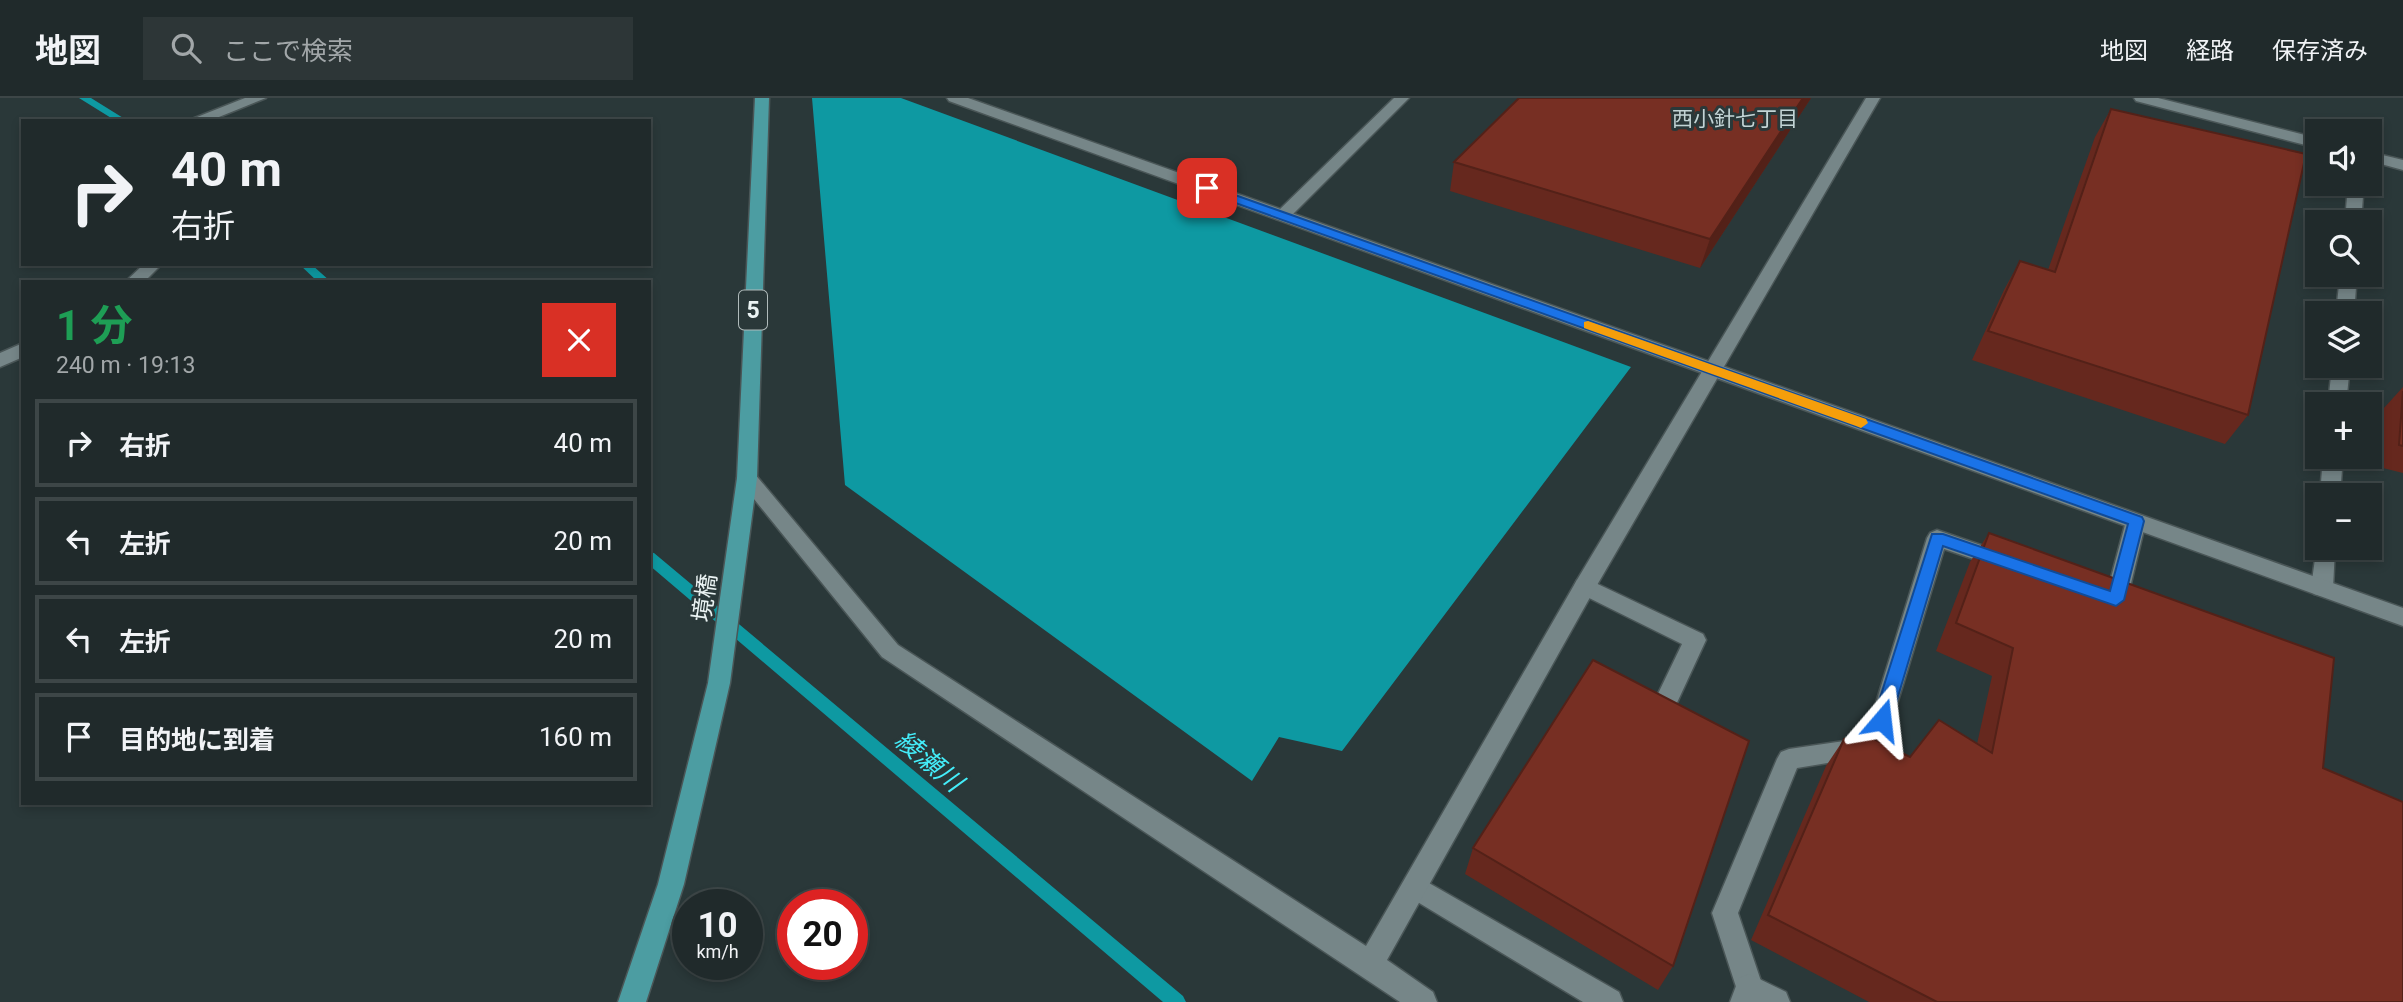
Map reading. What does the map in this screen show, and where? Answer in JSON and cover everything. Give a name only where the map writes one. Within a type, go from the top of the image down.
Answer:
[{"type":"main road","name":"5","points":[[747,478],[762,98]]},
{"type":"main road","name":"境橋","points":[[632,1002],[671,884],[719,683],[747,478]]},
{"type":"street","points":[[200,119],[259,98]]},
{"type":"street","points":[[954,98],[2403,617]]},
{"type":"street","points":[[1282,216],[1402,98]]},
{"type":"street","points":[[1370,964],[1585,586],[1873,98]]},
{"type":"street","points":[[2141,98],[2305,140]]},
{"type":"street","points":[[2382,160],[2403,165]]},
{"type":"street","points":[[135,280],[152,266]]},
{"type":"street","points":[[0,361],[21,350]]},
{"type":"street","points":[[747,478],[890,651],[1370,964],[1423,1002]]},
{"type":"street","points":[[2116,600],[2136,521]]},
{"type":"street","points":[[1776,1002],[1746,995],[1725,913],[1789,759],[1874,747],[1937,538],[2026,569]]},
{"type":"street","points":[[2322,588],[2324,560]]},
{"type":"street","points":[[1585,586],[1695,640],[1667,700]]},
{"type":"street","points":[[2090,591],[2142,609]]},
{"type":"street","points":[[1415,887],[1609,1002]]},
{"type":"water","points":[[812,98],[901,98],[1631,367],[1342,751],[1279,737],[1252,781],[845,485]]},
{"type":"building","points":[[1519,98],[1803,98],[1710,239],[1454,162]]},
{"type":"building","points":[[2111,109],[2305,154],[2248,415],[1988,331],[2020,261],[2055,272]]},
{"type":"building","points":[[2403,391],[2403,446],[2399,445]]},
{"type":"building","points":[[1989,533],[2334,658],[2323,768],[2403,802],[2403,1002],[1937,1002],[1768,915],[1844,739],[1866,735],[1910,757],[1939,720],[1992,753],[2013,648],[1956,623]]},
{"type":"building","points":[[1593,660],[1749,741],[1673,966],[1473,848]]},
{"type":"waterway","name":"綾瀬川","points":[[84,98],[120,119]]},
{"type":"waterway","name":"綾瀬川","points":[[306,266],[323,280]]},
{"type":"waterway","name":"綾瀬川","points":[[651,559],[1177,1002]]},
{"type":"slow traffic","points":[[1588,325],[1861,423]]},
{"type":"district","name":"西小針七丁目","points":[[1735,119]]},
{"type":"route","points":[[1207,188],[2136,521],[2116,600],[1937,538],[1882,720]]}]
